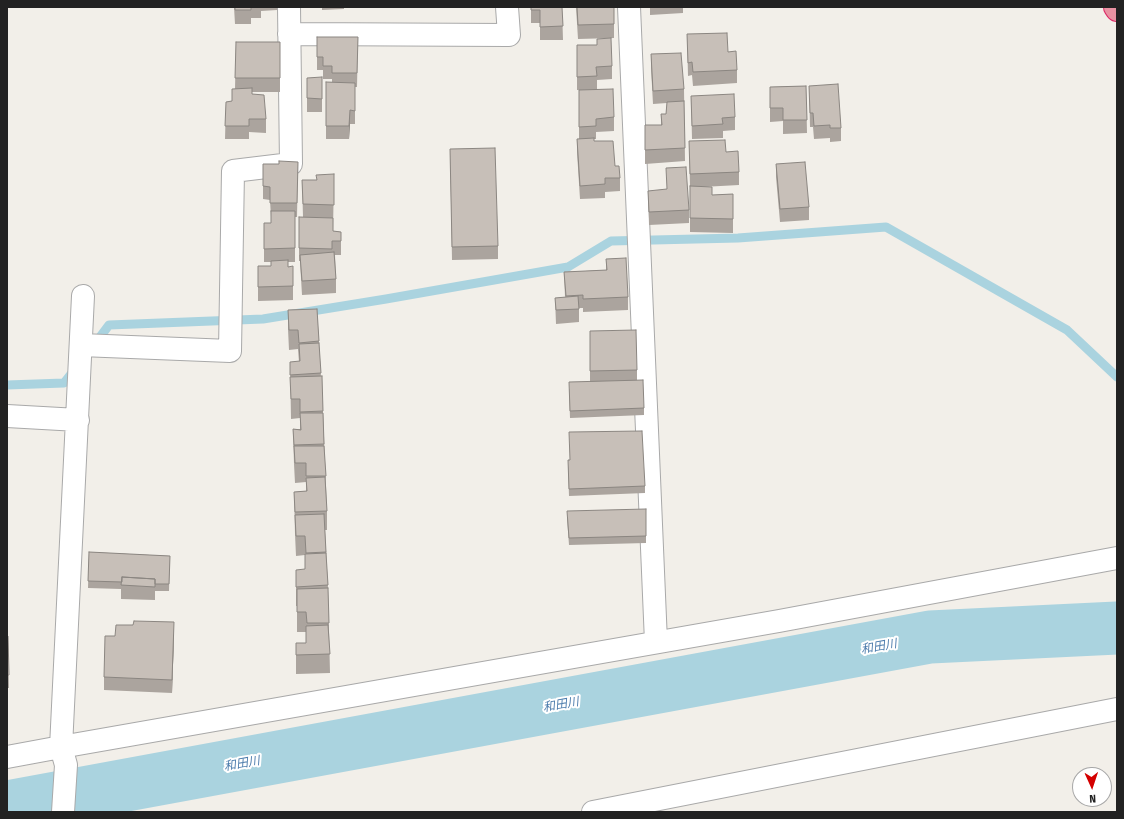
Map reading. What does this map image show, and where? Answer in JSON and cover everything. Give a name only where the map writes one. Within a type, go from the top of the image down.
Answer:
[{"type":"street","points":[[81,345],[230,351],[233,171],[291,164],[289,7]]},
{"type":"street","points":[[289,34],[509,35],[507,7]]},
{"type":"street","points":[[629,7],[656,642]]},
{"type":"street","points":[[63,812],[63,756],[83,296]]},
{"type":"street","points":[[7,416],[78,420]]},
{"type":"street","points":[[7,757],[63,756],[656,642],[786,620],[1117,558]]},
{"type":"street","points":[[593,812],[1117,710]]},
{"type":"building","points":[[235,7],[251,7],[251,10],[235,10]]},
{"type":"building","points":[[531,7],[562,7],[563,26],[540,27],[540,10],[531,10]]},
{"type":"building","points":[[577,7],[614,7],[614,24],[578,25]]},
{"type":"building","points":[[727,33],[728,52],[736,51],[737,70],[693,72],[692,62],[688,63],[687,34]]},
{"type":"building","points":[[317,37],[358,37],[357,73],[332,73],[332,66],[323,66],[323,57],[317,57]]},
{"type":"building","points":[[611,38],[612,66],[596,67],[597,76],[577,77],[577,45],[597,45],[597,39]]},
{"type":"building","points":[[236,42],[280,42],[280,78],[235,78]]},
{"type":"building","points":[[681,53],[684,89],[653,91],[651,54]]},
{"type":"building","points":[[322,77],[322,99],[307,98],[307,78]]},
{"type":"building","points":[[326,82],[355,83],[355,111],[350,110],[349,126],[326,126]]},
{"type":"building","points":[[838,84],[841,128],[830,128],[830,125],[814,126],[813,113],[810,113],[809,86]]},
{"type":"building","points":[[806,86],[807,120],[783,120],[783,108],[770,108],[770,87]]},
{"type":"building","points":[[252,88],[252,94],[264,95],[266,119],[249,119],[249,126],[225,126],[226,102],[232,101],[232,89]]},
{"type":"building","points":[[613,89],[614,117],[596,119],[596,126],[579,127],[579,90]]},
{"type":"building","points":[[734,94],[735,117],[722,118],[723,124],[692,126],[691,96]]},
{"type":"building","points":[[684,101],[685,148],[645,150],[645,125],[662,125],[661,114],[666,114],[667,102]]},
{"type":"building","points":[[594,138],[594,141],[613,141],[615,166],[619,166],[620,178],[605,178],[605,184],[580,186],[577,139]]},
{"type":"building","points":[[725,140],[726,152],[738,151],[739,172],[690,174],[689,141]]},
{"type":"building","points":[[495,148],[498,246],[452,247],[450,149]]},
{"type":"building","points":[[279,161],[298,162],[297,203],[270,203],[270,187],[263,186],[263,164],[279,164]]},
{"type":"building","points":[[805,162],[809,207],[780,209],[776,164]]},
{"type":"building","points":[[686,167],[689,210],[649,212],[648,191],[667,189],[666,168]]},
{"type":"building","points":[[334,174],[334,205],[303,204],[302,180],[317,180],[316,175]]},
{"type":"building","points":[[690,186],[712,187],[712,195],[733,194],[733,219],[690,218]]},
{"type":"building","points":[[271,211],[295,211],[295,248],[264,249],[264,223],[271,223]]},
{"type":"building","points":[[299,217],[333,218],[333,231],[341,232],[341,241],[332,241],[332,249],[299,248]]},
{"type":"building","points":[[334,252],[336,279],[302,281],[300,255]]},
{"type":"building","points":[[626,258],[628,297],[583,299],[583,295],[566,296],[564,272],[607,270],[606,259]]},
{"type":"building","points":[[288,260],[288,267],[293,266],[293,286],[258,287],[258,266],[271,266],[271,261]]},
{"type":"building","points":[[578,296],[579,309],[556,310],[555,298]]},
{"type":"building","points":[[317,309],[319,341],[299,343],[298,330],[289,330],[288,310]]},
{"type":"building","points":[[636,330],[637,370],[590,371],[590,331]]},
{"type":"building","points":[[319,343],[321,373],[290,375],[290,362],[300,361],[299,344]]},
{"type":"building","points":[[322,376],[323,411],[300,412],[300,399],[291,399],[290,377]]},
{"type":"building","points":[[643,380],[644,408],[570,411],[569,382]]},
{"type":"building","points":[[300,413],[323,413],[324,444],[294,445],[293,429],[301,430]]},
{"type":"building","points":[[642,431],[645,486],[569,489],[569,432]]},
{"type":"building","points":[[294,446],[324,446],[326,476],[306,476],[306,463],[295,463]]},
{"type":"building","points":[[325,477],[327,511],[295,512],[294,492],[307,491],[306,478]]},
{"type":"building","points":[[646,509],[646,536],[569,538],[567,511]]},
{"type":"building","points":[[324,514],[326,552],[306,553],[305,536],[296,536],[295,515]]},
{"type":"building","points":[[89,552],[170,556],[169,584],[155,584],[155,579],[122,577],[122,582],[88,581]]},
{"type":"building","points":[[326,553],[328,585],[296,587],[296,570],[305,569],[305,554]]},
{"type":"building","points":[[122,577],[155,579],[155,587],[121,585]]},
{"type":"building","points":[[328,588],[329,623],[307,623],[306,612],[297,612],[297,589]]},
{"type":"building","points":[[134,621],[174,622],[172,680],[104,677],[105,636],[115,636],[116,625],[133,625]]},
{"type":"building","points":[[328,625],[330,654],[296,655],[296,643],[306,643],[306,626]]},
{"type":"building","points":[[8,636],[9,675],[7,675]]},
{"type":"waterway","points":[[94,345],[109,325],[263,319],[568,267],[611,241],[738,238],[886,227],[1067,330],[1117,377]]},
{"type":"waterway","points":[[7,385],[64,383],[75,369]]},
{"type":"waterway","name":"和田川","points":[[7,807],[930,637],[1117,628]]}]
